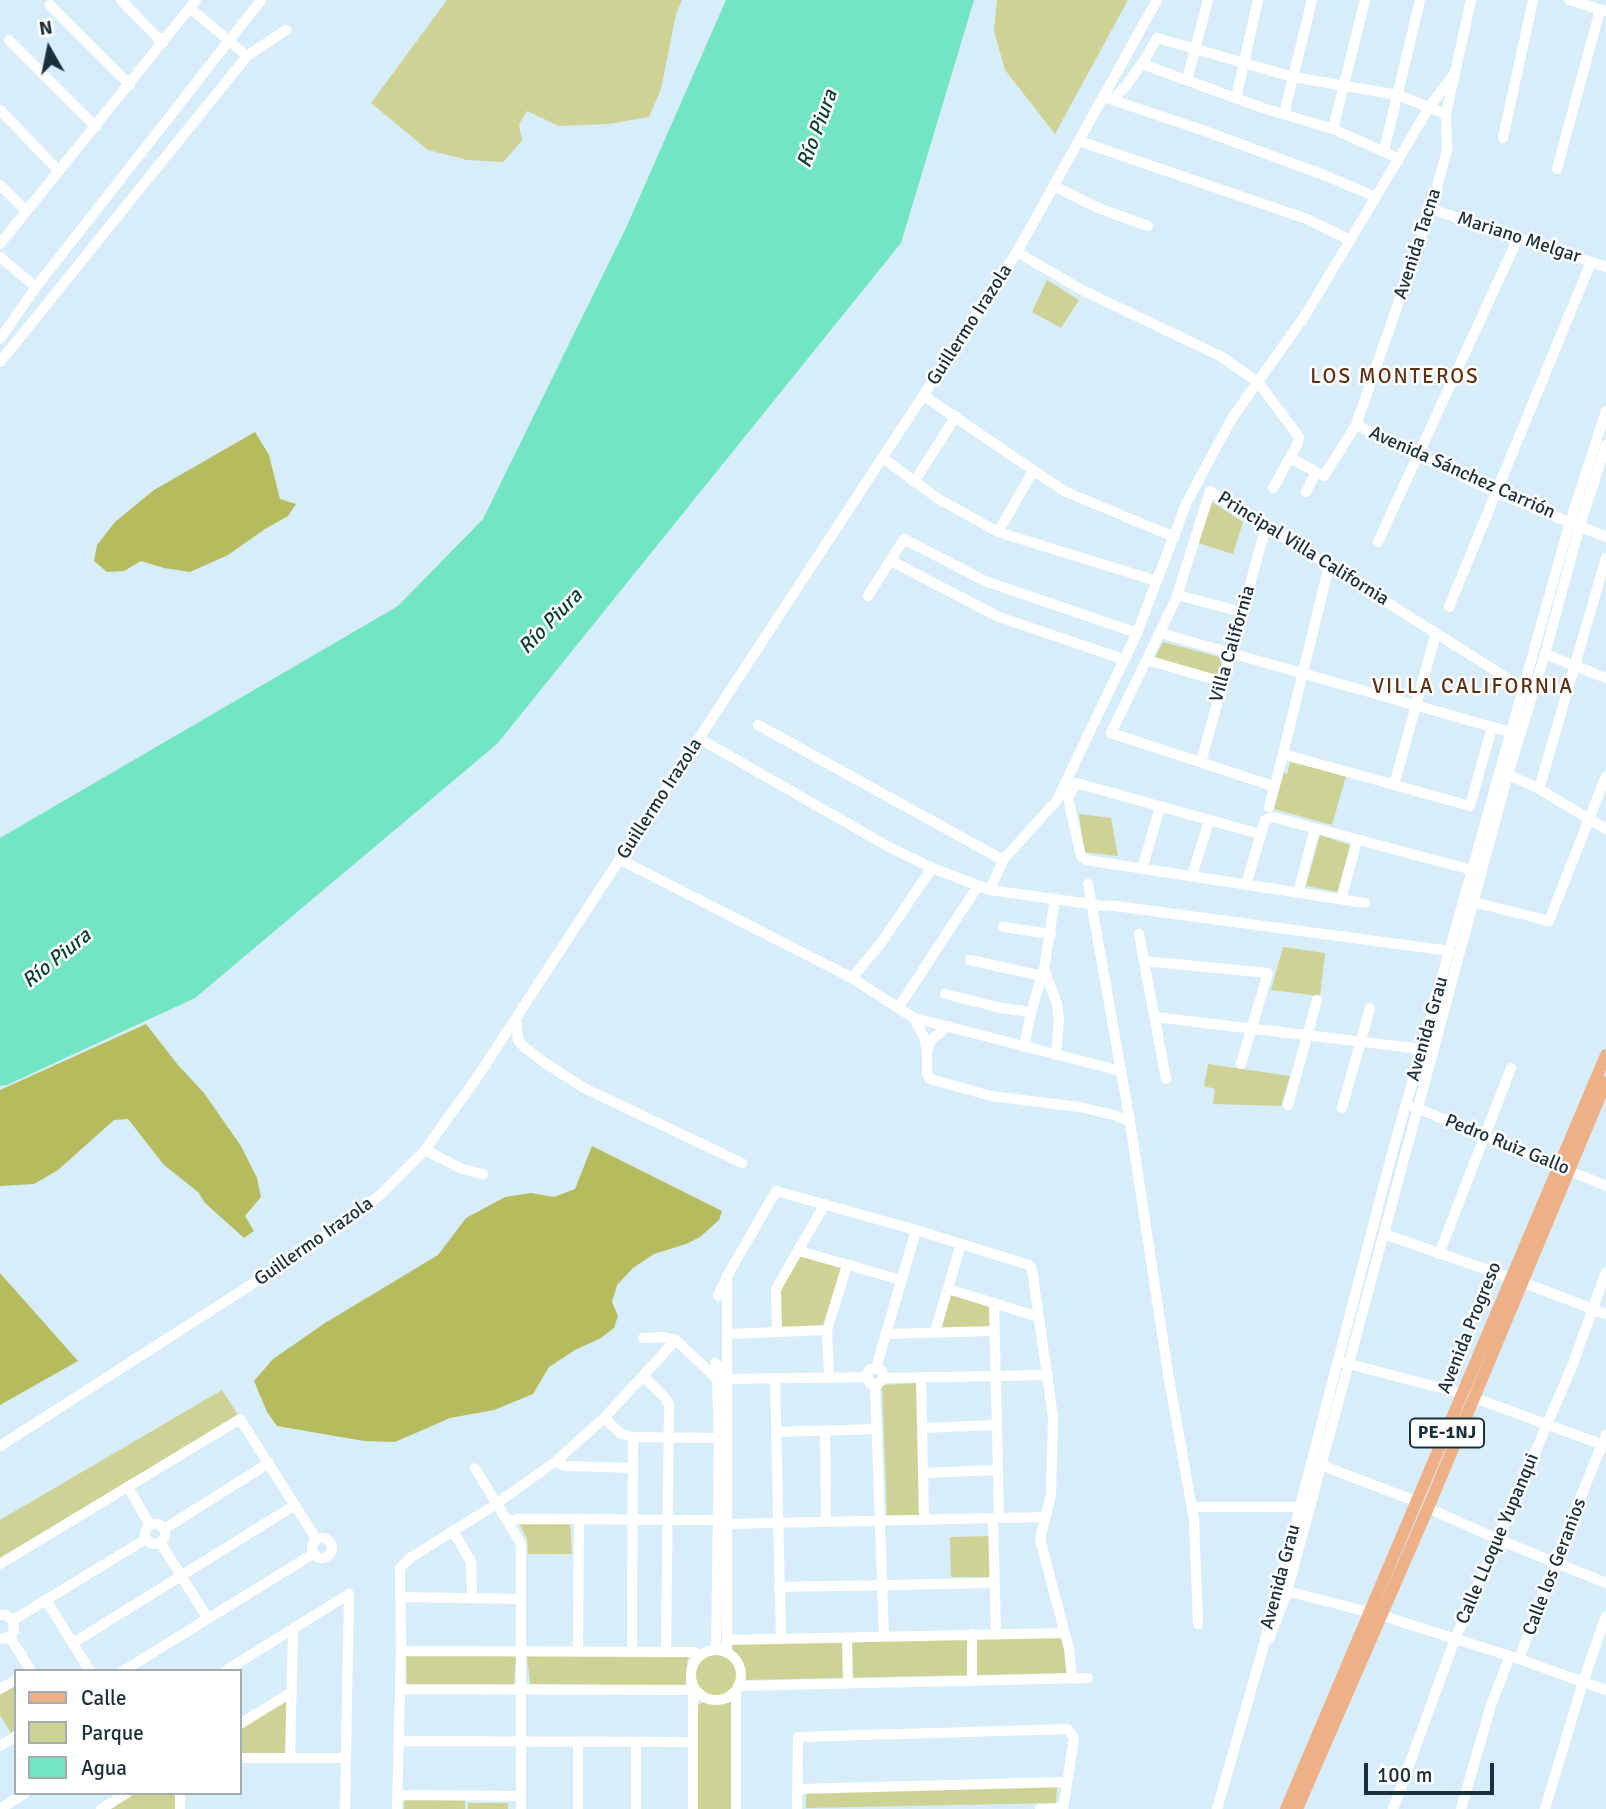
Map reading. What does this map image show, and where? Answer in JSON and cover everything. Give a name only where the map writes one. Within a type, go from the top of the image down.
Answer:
[{"type":"main road","name":"Avenida Progreso","points":[[1286,1809],[1423,1505],[1563,1168],[1606,1055]]},
{"type":"main road","name":"Avenida Progreso","points":[[1563,1168],[1606,1082]]},
{"type":"main road","name":"Avenida Progreso","points":[[1297,1809],[1375,1614]]},
{"type":"street","points":[[121,0],[163,43]]},
{"type":"street","points":[[10,350],[0,337],[36,286],[261,0]]},
{"type":"street","name":"Guillermo Irazola","points":[[0,1446],[304,1252],[379,1196],[425,1150],[476,1079],[621,860],[1017,252],[1079,141],[1107,99],[1157,0]]},
{"type":"street","points":[[1187,80],[1208,0]]},
{"type":"street","points":[[1237,98],[1258,0]]},
{"type":"street","points":[[1284,114],[1312,0]]},
{"type":"street","points":[[1333,129],[1365,0]]},
{"type":"street","points":[[1142,64],[1333,129],[1387,153],[1420,0]]},
{"type":"street","name":"Avenida Tacna","points":[[1306,492],[1356,425],[1431,209],[1447,150],[1446,114],[1471,0]]},
{"type":"street","points":[[1503,138],[1534,0]]},
{"type":"street","points":[[1557,169],[1603,11],[1569,0]]},
{"type":"street","points":[[0,244],[194,2],[247,56]]},
{"type":"street","points":[[50,5],[130,85]]},
{"type":"street","points":[[0,362],[247,56],[286,30]]},
{"type":"street","points":[[1107,99],[1126,86],[1157,38],[1293,77],[1398,95],[1446,114]]},
{"type":"street","points":[[9,40],[96,127]]},
{"type":"street","points":[[990,890],[1003,860],[1057,800],[1137,633],[1186,504],[1232,418],[1306,314],[1430,106],[1454,74]]},
{"type":"street","points":[[1107,99],[1202,130],[1376,197]]},
{"type":"street","points":[[0,110],[60,171]]},
{"type":"street","points":[[1079,141],[1307,219],[1350,240]]},
{"type":"street","points":[[0,185],[26,211]]},
{"type":"street","points":[[1054,186],[1098,208],[1148,226]]},
{"type":"street","name":"Mariano Melgar","points":[[1431,209],[1606,267]]},
{"type":"street","points":[[1378,542],[1518,238]]},
{"type":"street","points":[[1017,252],[1082,290],[1220,356],[1258,382],[1299,437],[1273,488]]},
{"type":"street","points":[[0,257],[36,286]]},
{"type":"street","points":[[1449,607],[1591,262]]},
{"type":"street","points":[[924,396],[1064,491],[1174,537]]},
{"type":"street","name":"Avenida Grau","points":[[1283,1591],[1322,1465],[1418,1108],[1468,901],[1504,772],[1510,732],[1575,523],[1606,411]]},
{"type":"street","points":[[914,482],[956,416]]},
{"type":"street","name":"Avenida Sánchez Carrión","points":[[1356,425],[1495,492],[1606,537]]},
{"type":"street","name":"Avenida Grau","points":[[1217,1809],[1262,1652],[1276,1625],[1299,1507],[1422,1049],[1450,951],[1468,901],[1472,870],[1545,654],[1575,523],[1606,445]]},
{"type":"street","points":[[883,458],[914,482],[998,532],[1157,581]]},
{"type":"street","points":[[1290,458],[1320,474]]},
{"type":"street","points":[[998,532],[1032,471]]},
{"type":"street","name":"Principal Villa California","points":[[1200,762],[1111,733],[1177,595],[1210,491],[1523,688]]},
{"type":"street","name":"Villa California","points":[[1200,762],[1266,526]]},
{"type":"street","points":[[868,596],[904,539],[985,581],[1137,633]]},
{"type":"street","points":[[1539,789],[1606,558]]},
{"type":"street","points":[[891,561],[999,617],[1123,659]]},
{"type":"street","points":[[1269,807],[1329,566]]},
{"type":"street","points":[[1177,595],[1242,612]]},
{"type":"street","points":[[1160,633],[1510,732]]},
{"type":"street","points":[[1394,785],[1436,633]]},
{"type":"street","points":[[1545,654],[1606,678]]},
{"type":"street","points":[[1147,660],[1223,682]]},
{"type":"street","points":[[758,725],[1003,860]]},
{"type":"street","points":[[1283,754],[1470,806],[1492,727]]},
{"type":"street","points":[[700,738],[889,847],[932,868],[990,890],[1450,951]]},
{"type":"street","points":[[1200,762],[1273,786]]},
{"type":"street","points":[[1504,772],[1539,789],[1606,829]]},
{"type":"street","points":[[1468,901],[1549,921],[1606,776]]},
{"type":"street","points":[[1260,834],[1076,783],[1068,798],[1083,859],[1365,903]]},
{"type":"street","points":[[1142,869],[1160,807]]},
{"type":"street","points":[[1246,885],[1265,820],[1273,817],[1472,870]]},
{"type":"street","points":[[1192,876],[1209,821]]},
{"type":"street","points":[[1298,893],[1315,829]]},
{"type":"street","points":[[1341,899],[1357,841]]},
{"type":"street","points":[[621,860],[852,978],[914,1018],[1121,1071]]},
{"type":"street","points":[[852,978],[881,943],[932,868]]},
{"type":"street","points":[[1088,884],[1130,1122],[1168,1373],[1192,1507],[1198,1624]]},
{"type":"street","points":[[898,1008],[978,886]]},
{"type":"street","points":[[1024,1047],[1051,934],[1055,899]]},
{"type":"street","points":[[1003,927],[1051,934]]},
{"type":"street","points":[[1139,934],[1166,1079]]},
{"type":"street","points":[[970,960],[1043,972]]},
{"type":"street","points":[[1144,961],[1268,973],[1241,1064]]},
{"type":"street","points":[[1043,972],[1058,1004],[1056,1055]]},
{"type":"street","points":[[945,994],[1001,1008],[1031,1012]]},
{"type":"street","points":[[1288,1105],[1317,1000]]},
{"type":"street","points":[[1342,1108],[1370,1008]]},
{"type":"street","points":[[1155,1017],[1422,1049]]},
{"type":"street","points":[[516,1018],[518,1040],[545,1063],[584,1088],[742,1163]]},
{"type":"street","points":[[914,1018],[927,1051],[927,1074],[930,1079],[991,1096],[1079,1107],[1114,1115],[1130,1122]]},
{"type":"street","points":[[927,1051],[931,1040],[948,1026]]},
{"type":"street","points":[[1439,1254],[1511,1068]]},
{"type":"street","name":"Pedro Ruiz Gallo","points":[[1407,1105],[1606,1186]]},
{"type":"street","points":[[425,1150],[462,1169],[483,1174]]},
{"type":"street","points":[[718,1296],[776,1191],[1029,1265],[1032,1269],[1052,1417],[1051,1495],[1044,1517],[1041,1545],[1064,1633],[1072,1678]]},
{"type":"street","points":[[777,1332],[776,1289],[825,1205]]},
{"type":"street","points":[[876,1368],[916,1230]]},
{"type":"street","points":[[1384,1234],[1606,1314]]},
{"type":"street","points":[[935,1332],[961,1244]]},
{"type":"street","points":[[799,1251],[901,1280]]},
{"type":"street","points":[[829,1378],[827,1330],[847,1265]]},
{"type":"street","name":"Calle LLoque Yupanqui","points":[[1393,1809],[1455,1639],[1573,1364],[1606,1272]]},
{"type":"street","points":[[722,1652],[728,1379],[727,1276]]},
{"type":"street","points":[[948,1289],[1039,1317]]},
{"type":"street","points":[[994,1303],[998,1469],[994,1583],[996,1634]]},
{"type":"street","points":[[727,1334],[827,1330]]},
{"type":"street","points":[[885,1334],[994,1331]]},
{"type":"street","points":[[643,1338],[676,1340],[717,1379],[727,1640],[722,1652]]},
{"type":"street","points":[[397,1809],[400,1568],[403,1563],[497,1504],[555,1462],[604,1418],[676,1340]]},
{"type":"street","points":[[1338,1361],[1468,1396],[1547,1426],[1605,1442]]},
{"type":"street","points":[[715,1363],[728,1379]]},
{"type":"street","points":[[876,1368],[882,1371],[884,1378],[880,1384],[870,1384],[866,1377],[868,1371],[876,1368]]},
{"type":"street","points":[[884,1378],[1048,1375]]},
{"type":"street","points":[[644,1377],[669,1405],[666,1652]]},
{"type":"street","points":[[728,1379],[866,1377]]},
{"type":"street","points":[[921,1377],[924,1520]]},
{"type":"street","points":[[775,1379],[781,1638]]},
{"type":"street","points":[[876,1385],[884,1636]]},
{"type":"street","points":[[604,1418],[621,1434],[633,1437],[719,1438]]},
{"type":"street","points":[[0,1564],[240,1419],[317,1540]]},
{"type":"street","points":[[922,1428],[997,1424]]},
{"type":"street","points":[[778,1432],[877,1429]]},
{"type":"street","points":[[824,1431],[825,1521]]},
{"type":"street","points":[[632,1652],[633,1437]]},
{"type":"street","name":"Calle los Geranios","points":[[1461,1809],[1491,1705],[1515,1658],[1605,1442]]},
{"type":"street","points":[[555,1462],[566,1466],[633,1468]]},
{"type":"street","points":[[1311,1462],[1423,1505],[1497,1539],[1606,1583]]},
{"type":"street","points":[[164,1529],[269,1464]]},
{"type":"street","points":[[474,1468],[521,1544],[521,1809]]},
{"type":"street","points":[[923,1473],[998,1469]]},
{"type":"street","points":[[128,1487],[150,1525]]},
{"type":"street","points":[[73,1643],[295,1505]]},
{"type":"street","points":[[1192,1507],[1299,1507]]},
{"type":"street","points":[[509,1521],[668,1519],[778,1522],[1044,1517]]},
{"type":"street","points":[[578,1652],[579,1519]]},
{"type":"street","points":[[157,1524],[164,1529],[165,1534],[160,1542],[152,1543],[146,1539],[145,1531],[150,1525],[157,1524]]},
{"type":"street","points":[[453,1531],[471,1562],[472,1598]]},
{"type":"street","points":[[322,1538],[328,1541],[331,1550],[325,1558],[318,1558],[313,1554],[312,1545],[317,1540],[322,1538]]},
{"type":"street","points":[[13,1620],[146,1539]]},
{"type":"street","points":[[160,1542],[208,1619]]},
{"type":"street","points":[[126,1669],[313,1554]]},
{"type":"street","points":[[779,1587],[994,1583]]},
{"type":"street","points":[[1283,1591],[1375,1614],[1606,1690]]},
{"type":"street","points":[[228,1669],[349,1594],[345,1809]]},
{"type":"street","points":[[401,1597],[521,1598]]},
{"type":"street","points":[[46,1601],[89,1669]]},
{"type":"street","points":[[0,1615],[6,1615],[13,1620],[15,1628],[5,1638],[29,1669]]},
{"type":"street","points":[[1545,1809],[1606,1616]]},
{"type":"street","points":[[290,1758],[293,1629]]},
{"type":"street","points":[[727,1640],[1064,1633]]},
{"type":"street","points":[[972,1634],[972,1680]]},
{"type":"street","points":[[847,1637],[848,1683]]},
{"type":"street","points":[[401,1651],[694,1652],[701,1656],[722,1652],[735,1660],[740,1670],[737,1688],[736,1809]]},
{"type":"street","points":[[693,1809],[691,1670],[701,1656]]},
{"type":"street","points":[[400,1689],[693,1688],[711,1700],[727,1697],[737,1688],[1088,1678]]},
{"type":"street","points":[[242,1723],[292,1692]]},
{"type":"street","points":[[797,1809],[798,1737],[1068,1729],[1074,1738],[1063,1809],[1040,1809]]},
{"type":"street","points":[[399,1741],[693,1742]]},
{"type":"street","points":[[578,1742],[578,1809]]},
{"type":"street","points":[[636,1742],[636,1809]]},
{"type":"street","points":[[242,1758],[346,1758]]},
{"type":"street","points":[[797,1789],[1067,1782]]},
{"type":"street","points":[[0,1809],[22,1795]]},
{"type":"street","points":[[104,1808],[124,1795]]},
{"type":"street","points":[[398,1795],[521,1796]]},
{"type":"green space","points":[[447,0],[682,0],[676,14],[661,89],[649,117],[609,124],[559,126],[527,111],[519,124],[522,141],[503,162],[467,160],[428,150],[371,103]]},
{"type":"green space","points":[[997,0],[1128,0],[1055,134],[1005,70],[994,31]]},
{"type":"green space","points":[[1047,280],[1079,300],[1061,328],[1032,312]]},
{"type":"green space","points":[[1212,502],[1243,522],[1233,554],[1198,543]]},
{"type":"green space","points":[[1163,642],[1223,658],[1218,677],[1155,658]]},
{"type":"green space","points":[[1290,762],[1346,776],[1332,825],[1274,809],[1284,772],[1287,774]]},
{"type":"green space","points":[[1079,814],[1111,818],[1118,856],[1084,852]]},
{"type":"green space","points":[[1320,835],[1350,845],[1338,892],[1306,886]]},
{"type":"green space","points":[[1283,947],[1325,953],[1320,996],[1271,990]]},
{"type":"green space","points":[[1208,1064],[1290,1076],[1281,1106],[1213,1104],[1215,1089],[1204,1086]]},
{"type":"green space","points":[[800,1256],[843,1267],[827,1326],[781,1328],[781,1288]]},
{"type":"green space","points":[[950,1293],[991,1305],[992,1327],[940,1329]]},
{"type":"green space","points":[[917,1383],[921,1516],[887,1517],[882,1385]]},
{"type":"green space","points":[[222,1390],[238,1415],[0,1558],[0,1520]]},
{"type":"green space","points":[[522,1521],[570,1522],[572,1554],[528,1554],[527,1538],[519,1524]]},
{"type":"green space","points":[[991,1536],[991,1577],[951,1577],[950,1537]]},
{"type":"green space","points":[[1063,1637],[1068,1673],[745,1680],[744,1667],[731,1650],[730,1644]]},
{"type":"green space","points":[[406,1655],[516,1656],[514,1685],[407,1685]]},
{"type":"green space","points":[[716,1655],[731,1661],[737,1676],[731,1691],[716,1697],[701,1691],[695,1676],[701,1661]]},
{"type":"green space","points":[[527,1656],[688,1657],[685,1686],[530,1684]]},
{"type":"green space","points":[[14,1684],[14,1731],[11,1733],[0,1715],[0,1692]]},
{"type":"green space","points":[[288,1698],[287,1754],[242,1754],[242,1727]]},
{"type":"green space","points":[[703,1702],[733,1704],[733,1809],[696,1809],[697,1706]]},
{"type":"green space","points":[[1057,1786],[1056,1803],[806,1808],[808,1793]]},
{"type":"green space","points":[[131,1795],[175,1795],[175,1809],[111,1809]]},
{"type":"green space","points":[[404,1798],[465,1798],[465,1809],[404,1809]]},
{"type":"green space","points":[[468,1803],[508,1803],[508,1809],[468,1809]]},
{"type":"shaded area","points":[[255,432],[269,455],[280,499],[296,504],[288,516],[228,555],[190,572],[141,561],[124,571],[107,572],[94,561],[97,545],[115,522],[154,490]]},
{"type":"shaded area","points":[[146,1024],[204,1093],[241,1146],[257,1178],[261,1197],[245,1216],[254,1231],[244,1238],[205,1203],[198,1192],[164,1165],[128,1119],[114,1120],[58,1170],[34,1184],[0,1186],[0,1090]]},
{"type":"shaded area","points":[[592,1146],[722,1211],[719,1220],[700,1237],[654,1254],[633,1268],[617,1285],[612,1302],[618,1316],[614,1328],[549,1367],[533,1394],[494,1410],[450,1418],[395,1442],[364,1441],[277,1426],[267,1412],[254,1381],[273,1359],[325,1323],[438,1255],[466,1218],[505,1197],[531,1193],[554,1197],[575,1189]]},
{"type":"shaded area","points":[[0,1273],[78,1361],[0,1405]]},
{"type":"water","name":"Río Piura","points":[[726,0],[974,0],[901,243],[497,744],[195,998],[0,1086],[0,838],[398,606],[483,519],[626,228]]},
{"type":"district","name":"LOS MONTEROS","points":[[1395,377]]},
{"type":"district","name":"VILLA CALIFORNIA","points":[[1473,687]]}]
